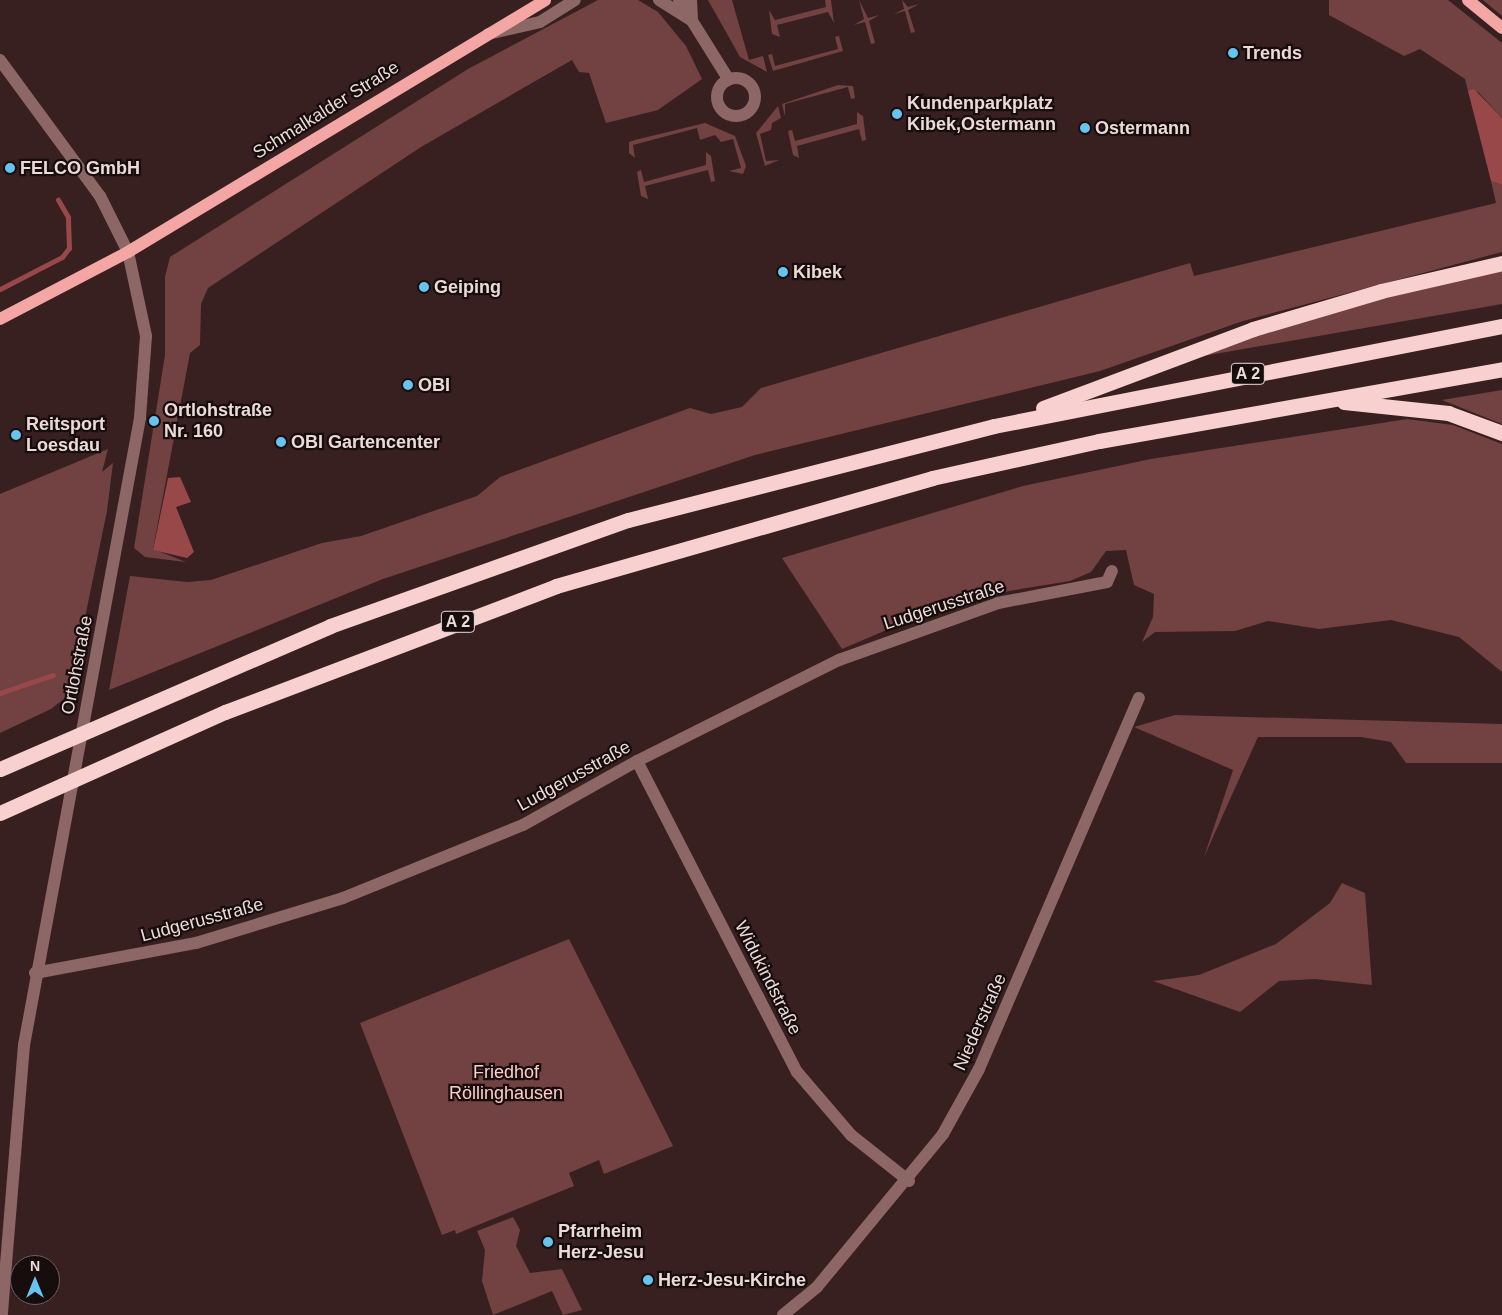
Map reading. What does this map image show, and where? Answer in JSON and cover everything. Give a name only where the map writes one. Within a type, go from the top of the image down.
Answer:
[{"type":"highway","points":[[994,426],[1253,330],[1390,288],[1502,263]]},
{"type":"highway","name":"A 2","points":[[0,769],[330,626],[628,520],[994,426],[1502,326]]},
{"type":"highway","name":"A 2","points":[[0,813],[225,712],[556,586],[932,478],[1100,441],[1502,369]]},
{"type":"highway","points":[[1325,400],[1448,413],[1502,433]]},
{"type":"main road","name":"Schmalkalder Straße","points":[[0,319],[128,252],[545,0]]},
{"type":"main road","points":[[1468,0],[1502,28]]},
{"type":"street","points":[[488,34],[540,22],[575,0]]},
{"type":"street","points":[[659,0],[692,20]]},
{"type":"street","points":[[679,0],[729,80]]},
{"type":"street","points":[[691,0],[692,20]]},
{"type":"street","name":"Ortlohstraße","points":[[0,60],[100,196],[128,252],[146,336],[146,379],[98,654],[35,973],[22,1064],[2,1315]]},
{"type":"street","name":"Ludgerusstraße","points":[[35,973],[196,943],[343,898],[523,825],[637,760],[839,660],[916,629],[998,603],[1107,582],[1112,571]]},
{"type":"street","name":"Niederstraße","points":[[783,1315],[817,1286],[909,1181],[943,1134],[979,1069],[1139,698]]},
{"type":"street","name":"Widukindstraße","points":[[637,760],[797,1072],[851,1135],[909,1181]]},
{"type":"green space","points":[[598,0],[638,0],[658,12],[686,46],[702,79],[658,110],[606,123],[589,73],[579,72],[572,60],[421,147],[208,288],[201,304],[200,345],[190,353],[153,549],[186,562],[145,557],[134,548],[165,355],[165,277],[170,257],[468,69]]},
{"type":"green space","points":[[708,0],[732,0],[749,60],[763,56],[767,72],[740,57]]},
{"type":"green space","points":[[825,0],[831,0],[834,23],[828,12],[777,25],[780,37],[772,34],[769,10],[775,20],[826,7]]},
{"type":"green space","points":[[859,0],[868,18],[879,15],[869,21],[875,43],[871,44],[865,22],[854,25],[864,19]]},
{"type":"green space","points":[[902,0],[908,7],[919,4],[908,10],[915,32],[911,33],[905,11],[894,14],[904,9]]},
{"type":"green space","points":[[1329,0],[1448,0],[1502,43],[1502,118],[1478,92],[1468,91],[1465,79],[1420,49],[1404,56],[1329,15]]},
{"type":"green space","points":[[1483,0],[1502,0],[1502,16]]},
{"type":"green space","points":[[839,36],[843,51],[773,71],[768,55],[772,54],[775,66],[838,49],[835,37]]},
{"type":"green space","points":[[838,85],[853,86],[855,98],[851,99],[848,87],[785,104],[785,116],[782,104]]},
{"type":"green space","points":[[778,106],[781,118],[772,123],[771,130],[760,134],[766,161],[779,160],[765,166],[756,133]]},
{"type":"green space","points":[[857,112],[863,116],[866,140],[862,141],[859,129],[797,146],[799,158],[793,155],[788,131],[792,130],[795,141],[857,124]]},
{"type":"green space","points":[[705,123],[735,136],[746,166],[743,174],[729,171],[741,168],[733,139],[721,142],[715,135],[700,140],[697,128],[633,145],[635,158],[629,153],[629,142]]},
{"type":"green space","points":[[706,152],[711,156],[715,181],[711,182],[708,170],[645,186],[648,199],[641,196],[637,172],[641,170],[644,182],[706,165]]},
{"type":"green space","points":[[1491,181],[1502,185],[1502,252],[1243,321],[1100,371],[755,455],[383,579],[109,690],[130,576],[187,582],[211,580],[322,543],[361,536],[477,496],[500,477],[690,408],[711,414],[742,407],[761,388],[1190,263],[1194,276],[1496,203]]},
{"type":"green space","points":[[1502,269],[1502,304],[1186,359],[1316,315]]},
{"type":"green space","points":[[1502,390],[1502,424],[1442,400]]},
{"type":"green space","points":[[1407,419],[1453,425],[1502,444],[1502,672],[1459,637],[1391,620],[1319,629],[1268,621],[1235,631],[1155,632],[1142,642],[1153,617],[1154,594],[1134,585],[1126,550],[1106,551],[1091,572],[1070,581],[1009,591],[924,614],[842,649],[782,558],[1023,486],[1151,459]]},
{"type":"green space","points":[[108,449],[102,472],[113,463],[107,511],[69,695],[51,709],[0,733],[0,494]]},
{"type":"green space","points":[[1175,715],[1502,724],[1502,763],[1406,763],[1391,742],[1361,737],[1258,737],[1204,857],[1233,770],[1134,727]]},
{"type":"green space","points":[[1342,883],[1365,893],[1372,985],[1315,979],[1279,981],[1240,1012],[1153,981],[1199,975],[1276,944],[1330,903]]},
{"type":"green space","name":"Friedhof Röllinghausen","points":[[569,939],[673,1146],[604,1174],[599,1160],[569,1173],[574,1186],[456,1234],[455,1230],[442,1235],[360,1023]]},
{"type":"green space","points":[[513,1217],[520,1230],[516,1246],[530,1273],[562,1269],[582,1310],[563,1315],[552,1291],[493,1315],[482,1281],[485,1250],[477,1231]]},
{"type":"shaded area","points":[[1474,89],[1502,118],[1502,185],[1491,181],[1468,91]]},
{"type":"shaded area","points":[[180,477],[191,502],[176,507],[194,552],[187,558],[153,550],[168,478]]},
{"type":"waterway","points":[[0,289],[62,257],[69,248],[68,217],[58,200]]},
{"type":"waterway","points":[[0,693],[53,675]]},
{"type":"place","name":"Trends","points":[[1233,53]]},
{"type":"place","name":"Kundenparkplatz Kibek,Ostermann","points":[[897,114]]},
{"type":"place","name":"Ostermann","points":[[1085,128]]},
{"type":"place","name":"FELCO GmbH","points":[[10,168]]},
{"type":"place","name":"Kibek","points":[[783,272]]},
{"type":"place","name":"Geiping","points":[[424,287]]},
{"type":"place","name":"OBI","points":[[408,385]]},
{"type":"place","name":"Ortlohstraße Nr. 160","points":[[154,421]]},
{"type":"place","name":"Reitsport Loesdau","points":[[16,435]]},
{"type":"place","name":"OBI Gartencenter","points":[[281,442]]},
{"type":"place","name":"Pfarrheim Herz-Jesu","points":[[548,1242]]},
{"type":"place","name":"Herz-Jesu-Kirche","points":[[648,1280]]}]
